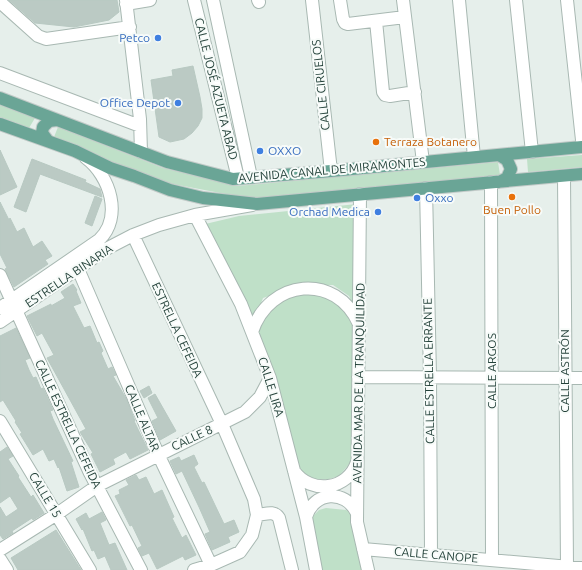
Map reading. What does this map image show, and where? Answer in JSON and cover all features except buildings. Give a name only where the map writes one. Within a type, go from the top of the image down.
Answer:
[{"type":"main road","name":"AVENIDA CANAL DE MIRAMONTES","points":[[0,98],[167,162],[233,179],[582,147]]},
{"type":"main road","points":[[28,133],[34,132],[40,125],[40,118],[36,112]]},
{"type":"main road","points":[[48,141],[42,133],[43,127],[49,121],[57,120]]},
{"type":"main road","name":"AVENIDA CANAL DE MIRAMONTES","points":[[0,124],[75,151],[110,168],[170,190],[203,198],[257,204],[582,174]]},
{"type":"main road","points":[[528,152],[518,158],[516,167],[520,175],[528,179]]},
{"type":"main road","points":[[495,182],[507,178],[511,169],[507,160],[499,155]]},
{"type":"street","points":[[141,152],[140,126],[126,2],[150,0]]},
{"type":"street","name":"CALLE JOSÉ AZUETA ABAD","points":[[194,0],[238,178]]},
{"type":"street","name":"CALLE JOSÉ AZUETA ABAD","points":[[213,0],[251,178]]},
{"type":"street","name":"CALLE CIRUELOS","points":[[312,0],[331,171]]},
{"type":"street","points":[[340,0],[343,19],[345,23],[348,24],[405,18]]},
{"type":"street","points":[[403,0],[423,162]]},
{"type":"street","points":[[459,0],[474,157]]},
{"type":"street","points":[[516,0],[528,152]]},
{"type":"street","points":[[567,0],[582,140]]},
{"type":"street","points":[[0,2],[38,36],[46,38],[130,27]]},
{"type":"street","points":[[376,21],[383,92],[385,95],[390,96],[415,92]]},
{"type":"street","points":[[0,73],[140,126]]},
{"type":"street","name":"ESTRELLA BINARIA","points":[[0,322],[14,307],[106,234],[112,209],[106,183],[94,164],[83,155],[75,151]]},
{"type":"street","name":"CALLE ASTRÓN","points":[[564,176],[567,566]]},
{"type":"street","name":"CALLE ARGOS","points":[[492,560],[492,377],[495,182]]},
{"type":"street","name":"CALLE ESTRELLA ERRANTE","points":[[426,188],[430,377],[431,555]]},
{"type":"street","name":"AVENIDA MAR DE LA TRANQUILIDAD","points":[[360,194],[357,522],[368,570]]},
{"type":"street","name":"ESTRELLA BINARIA","points":[[0,308],[14,307],[78,269],[114,245],[133,235],[159,225],[195,215],[257,204]]},
{"type":"street","name":"CALLE LIRA","points":[[195,215],[241,304],[270,378],[306,517],[316,570]]},
{"type":"street","points":[[106,234],[111,234],[114,236],[114,245]]},
{"type":"street","name":"ESTRELLA CEFEIDA","points":[[133,235],[222,424]]},
{"type":"street","name":"CALLE ALTAR","points":[[78,269],[158,454],[211,565]]},
{"type":"street","name":"CALLE ESTRELLA CEFEIDA","points":[[0,275],[97,486],[141,570]]},
{"type":"street","points":[[252,332],[258,317],[268,304],[282,294],[305,288],[321,290],[335,296],[352,311],[359,325]]},
{"type":"street","points":[[358,377],[582,378]]},
{"type":"street","name":"CALLE 8","points":[[0,550],[57,514],[97,486],[158,454],[245,412],[260,396],[270,378]]},
{"type":"street","name":"CALLE 15","points":[[0,421],[90,570]]},
{"type":"street","points":[[194,570],[211,565],[240,552],[252,535],[257,515],[254,499],[222,424]]},
{"type":"street","points":[[294,470],[297,475],[306,482],[317,486],[329,486],[341,482],[350,475],[354,470],[358,458]]},
{"type":"street","points":[[306,517],[311,506],[315,502],[331,496],[337,496],[347,500],[355,508],[357,513]]},
{"type":"street","points":[[257,515],[273,512],[277,514],[292,570]]},
{"type":"street","name":"CALLE CANOPE","points":[[363,548],[582,568]]},
{"type":"street","points":[[0,559],[7,570]]},
{"type":"green space","points":[[0,105],[35,118],[29,128],[0,117]]},
{"type":"green space","points":[[58,127],[163,168],[237,186],[498,162],[500,175],[252,199],[157,181],[54,137]]},
{"type":"green space","points":[[582,155],[582,167],[528,172],[527,159]]},
{"type":"green space","points":[[357,204],[357,314],[349,296],[333,285],[314,285],[293,288],[263,298],[253,324],[201,225],[239,216]]},
{"type":"green space","points":[[327,289],[357,326],[355,457],[339,476],[329,479],[309,480],[297,469],[257,330],[278,299]]},
{"type":"green space","points":[[326,508],[346,510],[354,515],[364,570],[321,570],[310,519],[319,510]]},
{"type":"place","name":"Petco","points":[[158,38]]},
{"type":"place","name":"Office Depot","points":[[178,103]]},
{"type":"place","name":"Terraza Botanero","points":[[376,142]]},
{"type":"place","name":"OXXO","points":[[260,151]]},
{"type":"place","name":"Buen Pollo","points":[[512,197]]},
{"type":"place","name":"Oxxo","points":[[417,198]]},
{"type":"place","name":"Orchad Medica","points":[[378,212]]}]
